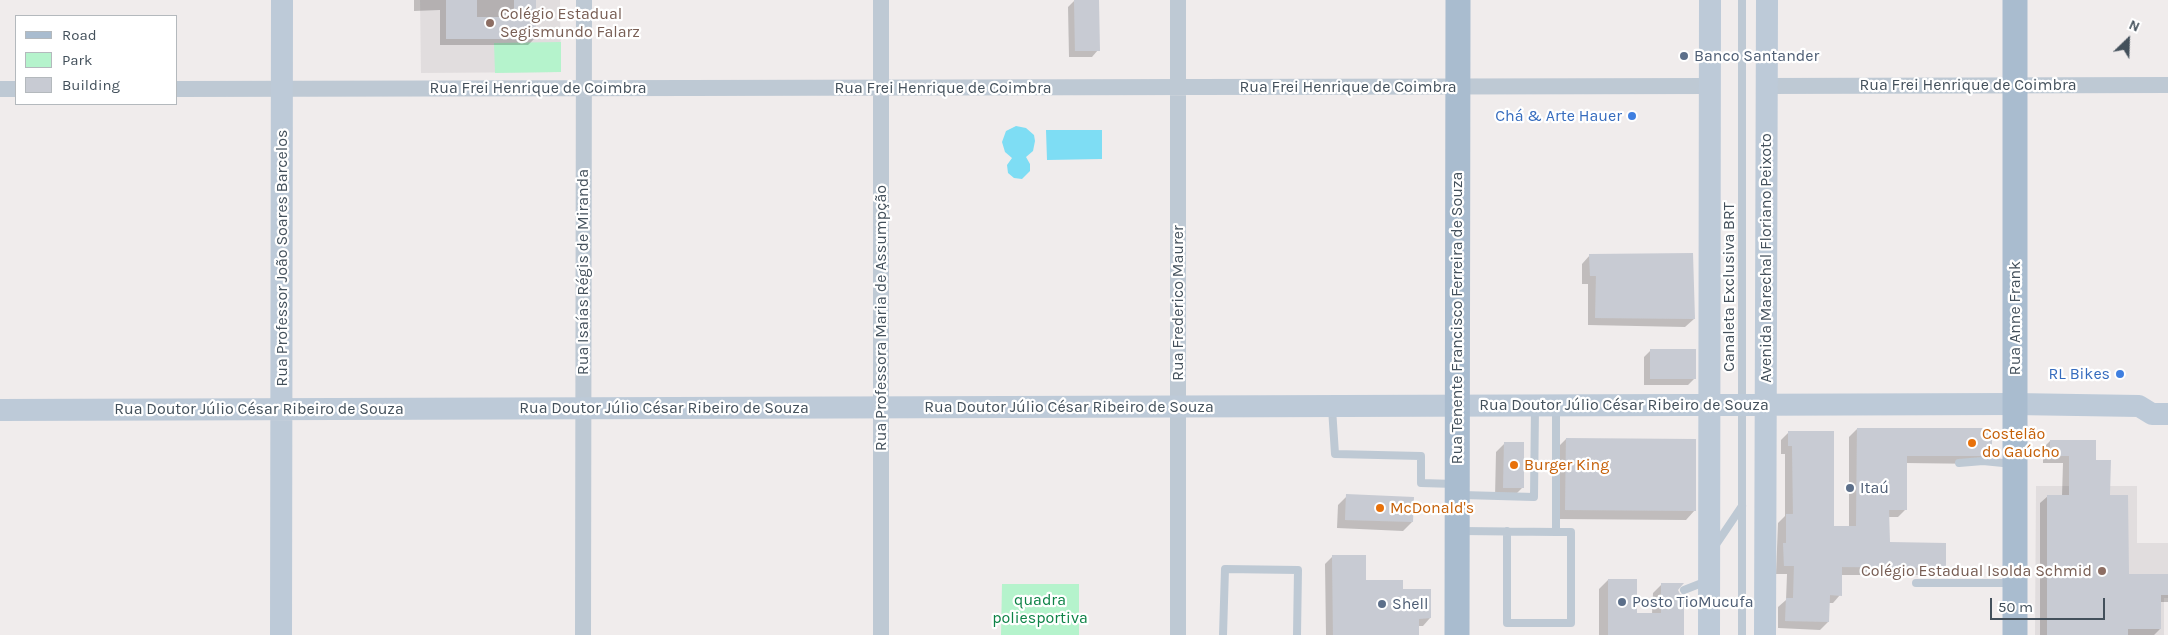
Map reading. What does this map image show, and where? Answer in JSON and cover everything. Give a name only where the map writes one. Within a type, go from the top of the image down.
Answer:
[{"type":"main road","name":"Rua Professor João Soares Barcelos","points":[[281,635],[282,0]]},
{"type":"main road","name":"Rua Tenente Francisco Ferreira de Souza","points":[[1457,635],[1458,0]]},
{"type":"main road","points":[[1709,635],[1710,0]]},
{"type":"main road","name":"Avenida Marechal Floriano Peixoto","points":[[1765,635],[1768,0]]},
{"type":"main road","name":"Rua Anne Frank","points":[[2015,0],[2015,635]]},
{"type":"main road","name":"Rua Doutor Júlio César Ribeiro de Souza","points":[[0,410],[2015,404],[2138,406],[2152,399],[2168,399]]},
{"type":"main road","name":"Rua Doutor Júlio César Ribeiro de Souza","points":[[2138,406],[2152,414],[2168,414]]},
{"type":"street","name":"Rua Isaías Régis de Miranda","points":[[583,635],[584,0]]},
{"type":"street","name":"Rua Professora Maria de Assumpção","points":[[881,635],[882,0]]},
{"type":"street","name":"Rua Frederico Maurer","points":[[1178,0],[1178,635]]},
{"type":"street","name":"Rua Frei Henrique de Coimbra","points":[[1767,86],[2168,85]]},
{"type":"street","name":"Rua Frei Henrique de Coimbra","points":[[178,89],[1710,86]]},
{"type":"street","points":[[0,89],[15,89]]},
{"type":"lane","name":"Canaleta Exclusiva BRT","points":[[1742,0],[1742,635]]},
{"type":"lane","points":[[1332,406],[1335,454],[1422,456],[1421,483],[1457,490],[1534,497],[1546,405]]},
{"type":"lane","points":[[1546,405],[1556,532]]},
{"type":"lane","points":[[1959,463],[1983,461],[2015,464]]},
{"type":"lane","points":[[1709,555],[1742,506]]},
{"type":"lane","points":[[1457,531],[1508,531],[1571,532],[1570,623],[1507,623],[1508,531]]},
{"type":"lane","points":[[1223,635],[1225,569],[1298,570],[1297,635]]},
{"type":"lane","points":[[1684,590],[1709,580]]},
{"type":"lane","points":[[1916,583],[2015,583]]},
{"type":"shaded area","name":"Colégio Estadual Segismundo Falarz","points":[[420,0],[560,0],[561,72],[421,73]]},
{"type":"shaded area","name":"Colégio Estadual Isolda Schmid","points":[[2036,486],[2137,486],[2137,543],[2168,543],[2168,598],[2164,598],[2164,635],[2035,635]]},
{"type":"green space","points":[[561,42],[561,72],[495,73],[494,43]]},
{"type":"green space","name":"quadra poliesportiva","points":[[1002,584],[1079,584],[1079,635],[1001,635]]},
{"type":"water","points":[[1016,126],[1026,128],[1034,135],[1035,141],[1033,151],[1026,157],[1030,164],[1030,171],[1022,179],[1014,178],[1008,173],[1007,165],[1012,158],[1005,152],[1002,142],[1006,131]]},
{"type":"water","points":[[1046,130],[1102,130],[1102,159],[1047,160]]},
{"type":"building","points":[[446,0],[477,0],[477,17],[514,17],[514,0],[536,0],[536,39],[446,39]]},
{"type":"building","points":[[1074,0],[1099,0],[1100,51],[1075,51]]},
{"type":"building","points":[[1693,253],[1695,319],[1595,318],[1596,276],[1590,276],[1589,254]]},
{"type":"building","points":[[1650,349],[1696,349],[1696,379],[1650,379]]},
{"type":"building","points":[[1857,428],[1992,428],[1992,456],[1907,456],[1907,510],[1889,510],[1890,542],[1946,543],[1946,568],[1842,567],[1842,596],[1830,595],[1829,622],[1785,621],[1786,598],[1793,598],[1794,566],[1784,566],[1783,543],[1786,543],[1786,514],[1793,514],[1792,446],[1788,446],[1788,431],[1834,431],[1834,526],[1856,526]]},
{"type":"building","points":[[1566,438],[1696,439],[1696,511],[1565,510]]},
{"type":"building","name":"Colégio Estadual Isolda Schmid","points":[[2050,440],[2096,440],[2096,460],[2111,460],[2110,495],[2128,495],[2129,574],[2168,574],[2168,595],[2161,595],[2161,629],[2128,629],[2128,635],[2047,635],[2047,495],[2069,495],[2069,456],[2050,456]]},
{"type":"building","name":"Burger King","points":[[1504,442],[1524,442],[1524,488],[1503,488]]},
{"type":"building","name":"McDonald's","points":[[1346,494],[1414,497],[1413,522],[1345,520]]},
{"type":"building","name":"Shell","points":[[1332,555],[1366,555],[1366,580],[1403,580],[1403,589],[1431,589],[1431,618],[1419,619],[1419,635],[1333,635]]},
{"type":"building","name":"Posto TioMucufa","points":[[1608,579],[1637,579],[1637,613],[1661,613],[1661,583],[1684,583],[1678,590],[1684,596],[1684,635],[1608,635]]},
{"type":"place","name":"Colégio Estadual Segismundo Falarz","points":[[490,23]]},
{"type":"place","name":"Banco Santander","points":[[1684,56]]},
{"type":"place","name":"Chá & Arte Hauer","points":[[1632,116]]},
{"type":"place","name":"RL Bikes","points":[[2120,374]]},
{"type":"place","name":"Costelão do Gaúcho","points":[[1972,443]]},
{"type":"place","name":"Burger King","points":[[1514,465]]},
{"type":"place","name":"Itaú","points":[[1850,488]]},
{"type":"place","name":"McDonald's","points":[[1380,508]]},
{"type":"place","name":"Colégio Estadual Isolda Schmid","points":[[2102,571]]},
{"type":"place","name":"Posto TioMucufa","points":[[1622,602]]},
{"type":"place","name":"Shell","points":[[1382,604]]}]
